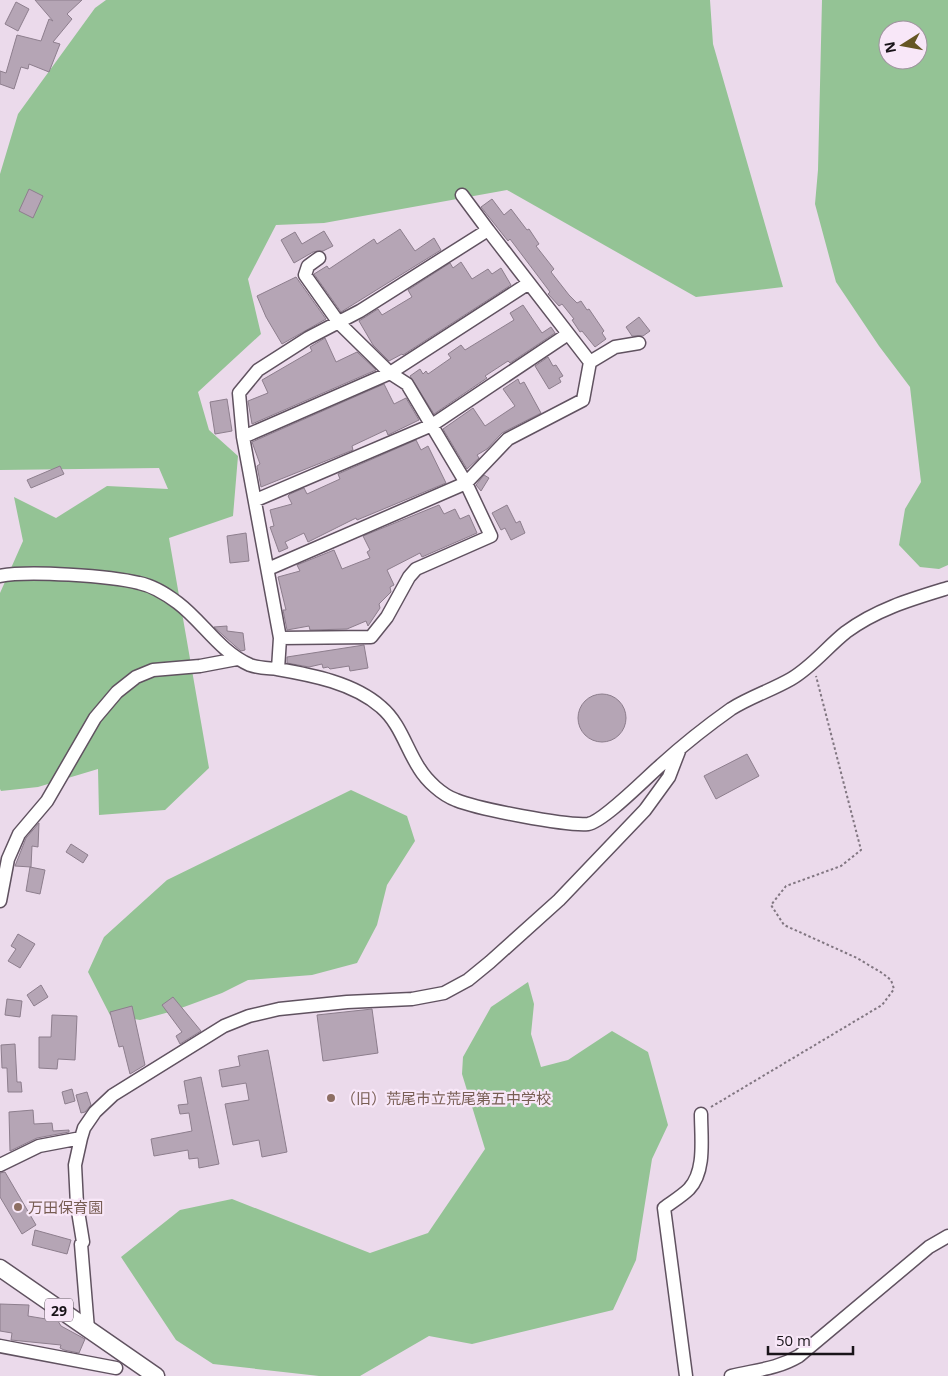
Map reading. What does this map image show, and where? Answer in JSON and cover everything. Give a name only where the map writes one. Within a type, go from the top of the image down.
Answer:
[{"type":"main road","name":"29","points":[[0,1268],[88,1329],[116,1365],[156,1376]]},
{"type":"street","points":[[462,195],[590,362]]},
{"type":"street","points":[[278,669],[280,638],[243,437],[239,393],[258,370],[308,338],[339,323],[488,230]]},
{"type":"street","points":[[280,638],[371,637],[387,616],[409,577],[416,569],[491,536],[466,483],[407,384],[390,373],[339,323],[305,275],[308,266],[319,258]]},
{"type":"street","points":[[243,437],[390,373],[529,283]]},
{"type":"street","points":[[256,500],[432,425],[568,334]]},
{"type":"street","points":[[268,569],[466,483],[508,439],[583,400],[590,362],[615,346],[639,342]]},
{"type":"street","points":[[0,576],[48,575],[107,579],[138,583],[161,590],[181,605],[237,659],[254,666],[278,669],[353,688],[382,707],[402,733],[419,769],[439,790],[457,801],[490,809],[590,824],[613,809],[624,796],[680,748],[732,709],[790,679],[813,664],[843,634],[863,621],[899,603],[948,588]]},
{"type":"street","points":[[0,901],[4,890],[8,859],[19,834],[48,801],[95,718],[117,692],[136,677],[153,670],[200,666],[237,659]]},
{"type":"street","points":[[88,1329],[83,1242],[77,1205],[75,1166],[80,1138],[84,1128],[95,1112],[113,1095],[224,1026],[249,1016],[279,1009],[347,1002],[412,999],[444,993],[468,980],[559,900],[645,810],[669,777],[680,748]]},
{"type":"street","points":[[686,1376],[664,1208],[689,1189],[697,1178],[700,1164],[701,1114]]},
{"type":"street","points":[[0,1164],[39,1146],[80,1138]]},
{"type":"street","points":[[731,1376],[776,1367],[799,1356],[929,1247],[948,1236]]},
{"type":"street","points":[[0,1346],[116,1365]]},
{"type":"path","points":[[701,1114],[719,1101],[882,1005],[894,989],[891,980],[857,958],[784,924],[771,905],[786,886],[841,866],[860,850],[813,664]]},
{"type":"green space","points":[[106,0],[710,0],[713,44],[783,287],[696,297],[507,190],[324,223],[276,225],[248,279],[261,334],[198,392],[209,430],[238,456],[233,516],[169,538],[209,768],[165,810],[99,815],[98,769],[38,787],[1,791],[0,789],[0,593],[23,541],[14,497],[56,518],[107,486],[168,489],[159,468],[0,470],[0,174],[18,114],[95,8]]},
{"type":"green space","points":[[822,0],[948,0],[948,565],[939,569],[920,567],[899,545],[905,509],[921,482],[910,387],[879,346],[836,282],[815,204],[818,170]]},
{"type":"green space","points":[[351,790],[407,816],[415,841],[387,885],[377,925],[357,963],[312,975],[248,980],[222,993],[173,1011],[140,1020],[110,1015],[88,972],[104,937],[167,880]]},
{"type":"green space","points":[[528,982],[534,1004],[531,1034],[541,1067],[568,1060],[612,1031],[648,1052],[668,1125],[652,1159],[636,1260],[613,1310],[472,1344],[429,1336],[360,1376],[319,1376],[213,1364],[176,1340],[121,1257],[180,1210],[232,1199],[370,1253],[428,1233],[485,1149],[462,1074],[463,1057],[491,1007]]},
{"type":"building","points":[[35,0],[82,0],[67,14],[72,19],[53,42],[60,44],[49,72],[29,64],[28,69],[21,67],[14,89],[0,84],[0,71],[6,73],[17,35],[41,41],[49,19],[53,21]]},
{"type":"building","points":[[16,2],[29,9],[18,31],[5,24]]},
{"type":"building","points":[[29,189],[43,196],[33,218],[19,211]]},
{"type":"building","points":[[492,199],[504,215],[511,209],[527,230],[529,229],[539,244],[536,246],[554,269],[551,272],[577,303],[581,301],[587,310],[589,309],[604,331],[602,333],[606,339],[595,347],[582,331],[580,332],[572,320],[574,319],[562,304],[559,306],[548,294],[550,292],[510,239],[508,241],[481,207]]},
{"type":"building","points":[[400,229],[415,251],[434,238],[441,250],[341,312],[314,274],[327,266],[329,269],[374,239],[377,244]]},
{"type":"building","points":[[324,231],[333,246],[323,251],[313,252],[294,263],[281,240],[295,232],[302,244]]},
{"type":"building","points":[[461,262],[472,279],[488,269],[492,274],[501,268],[511,285],[403,355],[389,361],[373,345],[359,321],[378,309],[382,315],[412,297],[408,290],[450,263],[453,268]]},
{"type":"building","points":[[296,277],[326,319],[282,344],[266,317],[257,296]]},
{"type":"building","points":[[523,305],[542,333],[551,327],[555,333],[510,363],[508,361],[485,376],[487,378],[434,414],[410,376],[420,369],[423,374],[426,371],[428,374],[451,358],[448,354],[461,345],[465,350],[514,320],[510,313]]},
{"type":"building","points":[[639,317],[650,331],[643,336],[632,336],[626,327]]},
{"type":"building","points":[[325,338],[336,362],[357,352],[376,370],[252,424],[248,401],[268,393],[262,380],[312,351],[310,347]]},
{"type":"building","points":[[548,357],[553,366],[556,365],[563,376],[559,378],[561,382],[549,389],[535,366]]},
{"type":"building","points":[[518,379],[520,384],[524,382],[541,413],[502,433],[487,449],[477,455],[479,458],[467,469],[443,429],[473,408],[485,426],[515,406],[503,389]]},
{"type":"building","points":[[384,384],[394,404],[406,398],[419,420],[388,435],[386,430],[352,446],[353,450],[261,487],[257,466],[260,464],[252,442]]},
{"type":"building","points":[[227,399],[232,431],[215,434],[210,402]]},
{"type":"building","points":[[416,440],[421,450],[428,446],[446,483],[357,520],[356,518],[308,542],[304,533],[285,542],[288,548],[279,552],[270,527],[274,526],[270,510],[292,504],[288,496],[290,494],[304,488],[307,494],[340,479],[338,474]]},
{"type":"building","points":[[60,466],[64,474],[31,488],[27,480]]},
{"type":"building","points":[[484,475],[489,478],[481,491],[476,485]]},
{"type":"building","points":[[439,505],[444,514],[455,509],[460,519],[469,515],[477,533],[422,557],[420,553],[387,570],[394,585],[390,587],[391,592],[379,604],[380,608],[368,626],[366,621],[347,629],[310,630],[309,626],[287,630],[283,610],[286,610],[278,577],[300,571],[297,565],[334,550],[342,569],[370,558],[367,552],[370,550],[363,536]]},
{"type":"building","points":[[507,505],[516,523],[520,521],[525,533],[511,540],[505,528],[501,530],[492,513]]},
{"type":"building","points":[[246,533],[249,561],[230,563],[227,536]]},
{"type":"building","points":[[227,626],[227,631],[243,633],[245,650],[241,651],[214,627]]},
{"type":"building","points":[[364,645],[368,668],[350,671],[349,666],[330,669],[328,667],[323,668],[322,664],[309,667],[287,663],[287,657]]},
{"type":"building","points":[[602,694],[611,696],[619,701],[624,709],[626,718],[624,727],[619,735],[611,740],[602,742],[593,740],[585,735],[580,727],[578,718],[580,709],[585,701],[593,696]]},
{"type":"building","points":[[747,754],[759,776],[716,799],[704,776]]},
{"type":"building","points":[[39,823],[38,847],[32,846],[31,867],[15,866],[26,838]]},
{"type":"building","points":[[71,844],[88,855],[83,863],[66,852]]},
{"type":"building","points":[[30,867],[45,870],[40,894],[26,891]]},
{"type":"building","points":[[18,934],[35,944],[20,968],[8,961],[16,949],[11,946]]},
{"type":"building","points":[[41,985],[48,997],[34,1006],[27,995]]},
{"type":"building","points":[[173,997],[201,1031],[180,1044],[176,1036],[182,1032],[162,1005]]},
{"type":"building","points":[[7,999],[22,1001],[20,1017],[5,1015]]},
{"type":"building","points":[[132,1006],[145,1065],[130,1074],[123,1046],[119,1047],[110,1012]]},
{"type":"building","points":[[372,1009],[378,1053],[323,1061],[317,1015]]},
{"type":"building","points":[[52,1015],[77,1016],[75,1060],[58,1059],[57,1069],[39,1068],[39,1037],[51,1037]]},
{"type":"building","points":[[15,1044],[17,1082],[21,1082],[22,1092],[8,1092],[7,1068],[2,1068],[1,1045]]},
{"type":"building","points":[[268,1050],[287,1152],[262,1157],[259,1140],[233,1145],[225,1104],[249,1100],[246,1083],[222,1087],[219,1070],[240,1066],[238,1056]]},
{"type":"building","points":[[201,1077],[219,1164],[199,1168],[198,1158],[189,1159],[188,1150],[154,1156],[151,1139],[192,1131],[189,1113],[180,1114],[178,1105],[188,1104],[184,1081]]},
{"type":"building","points":[[72,1089],[75,1101],[65,1104],[62,1092]]},
{"type":"building","points":[[87,1092],[91,1105],[85,1112],[81,1113],[76,1095]]},
{"type":"building","points":[[33,1110],[34,1124],[52,1123],[53,1131],[69,1130],[69,1132],[37,1138],[10,1151],[9,1112]]},
{"type":"building","points":[[5,1172],[36,1225],[22,1234],[0,1197],[0,1173]]},
{"type":"building","points":[[35,1230],[71,1240],[67,1254],[32,1245]]},
{"type":"building","points":[[0,1304],[29,1305],[28,1316],[58,1321],[61,1326],[85,1339],[79,1353],[64,1350],[60,1348],[61,1345],[11,1340],[12,1333],[0,1331]]},
{"type":"place","name":"（旧）荒尾市立荒尾第五中学校","points":[[331,1098]]},
{"type":"place","name":"万田保育園","points":[[18,1207]]}]
